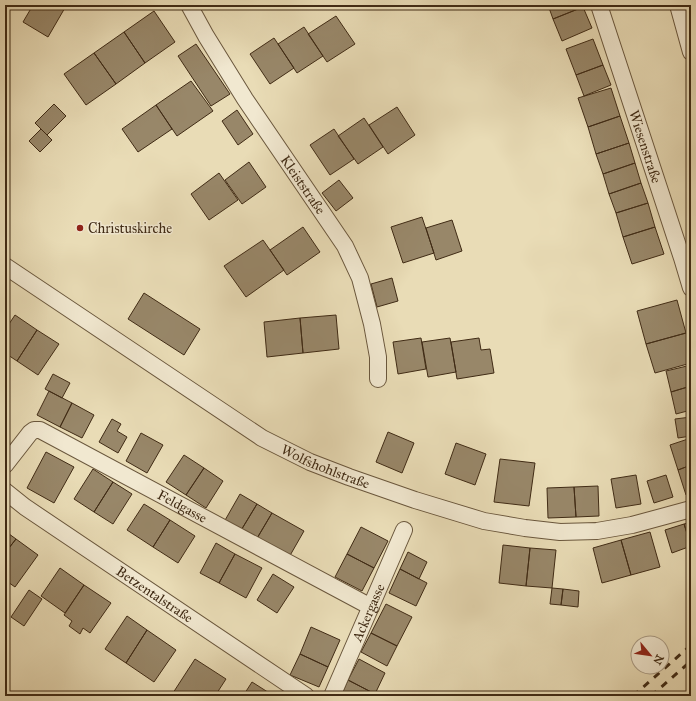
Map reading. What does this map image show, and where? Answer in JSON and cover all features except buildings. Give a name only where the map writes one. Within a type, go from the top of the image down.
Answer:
[{"type":"street","name":"Kleiststraße","points":[[189,5],[206,36],[245,99],[321,208],[345,246],[360,278],[372,324],[378,357],[378,379]]},
{"type":"street","name":"Wiesenstraße","points":[[600,5],[691,288]]},
{"type":"street","points":[[678,5],[691,52]]},
{"type":"street","name":"Wolfshohlstraße","points":[[5,266],[262,438],[310,462],[349,477],[415,500],[484,521],[560,532],[597,531],[632,525],[691,509]]},
{"type":"street","name":"Feldgasse","points":[[5,465],[30,433],[34,430],[40,430],[371,607]]},
{"type":"street","name":"Betzentalstraße","points":[[5,491],[25,507],[306,696]]},
{"type":"street","name":"Ackergasse","points":[[332,696],[404,530]]},
{"type":"railway","points":[[633,696],[691,645]]},
{"type":"railway","points":[[651,696],[691,661]]},
{"type":"place","name":"Christuskirche","points":[[80,228]]}]
